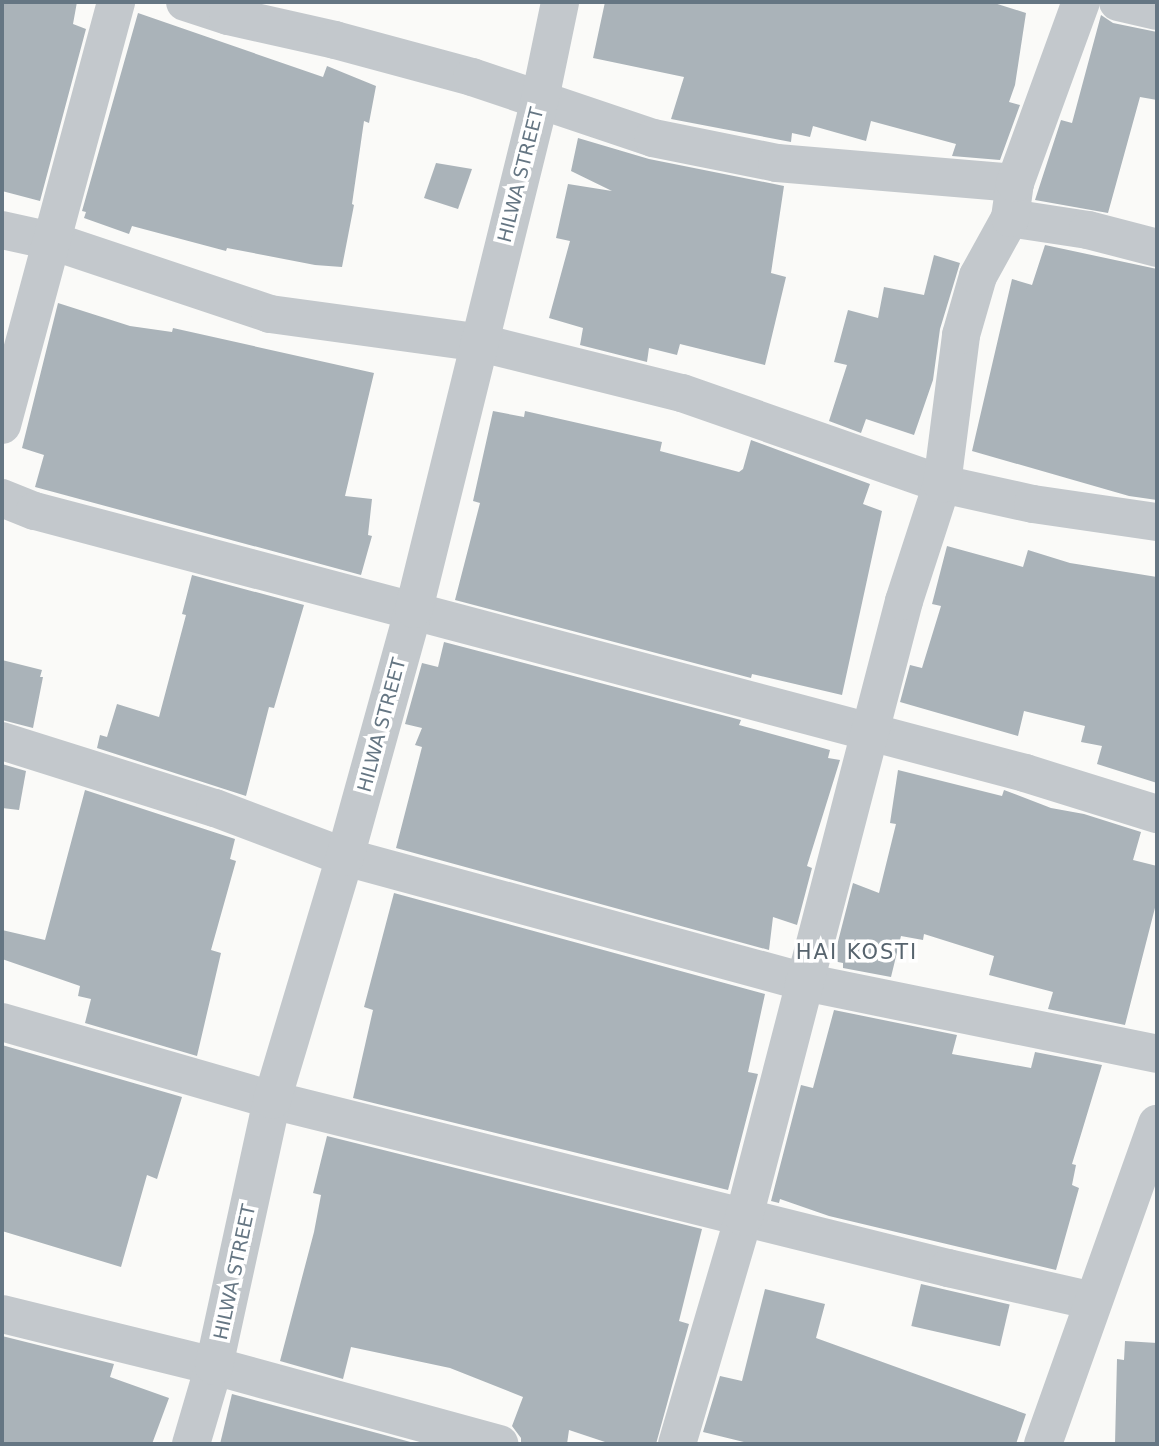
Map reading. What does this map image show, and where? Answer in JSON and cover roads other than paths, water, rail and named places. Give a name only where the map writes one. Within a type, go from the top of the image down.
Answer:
[{"type":"street","points":[[2,425],[116,2]]},
{"type":"street","points":[[185,2],[228,16],[335,40],[472,77],[653,138],[777,163],[1012,200],[1088,230],[1157,248]]},
{"type":"street","name":"HILWA STREET","points":[[191,1444],[214,1366],[272,1100],[345,857],[414,609],[540,99],[560,2]]},
{"type":"street","points":[[677,1444],[744,1217],[905,601],[942,484],[961,335],[978,276],[1012,200],[1082,2]]},
{"type":"street","points":[[1118,2],[1157,11]]},
{"type":"street","points":[[2,230],[52,241],[270,314],[481,343],[682,393],[942,484],[1033,504],[1157,522]]},
{"type":"street","points":[[2,498],[35,511],[414,609],[870,734],[1025,773],[1157,814]]},
{"type":"street","points":[[2,741],[215,807],[345,857],[804,982],[1157,1054]]},
{"type":"street","points":[[2,1022],[272,1100],[1093,1301]]},
{"type":"street","points":[[1043,1444],[1157,1124]]},
{"type":"street","points":[[2,1314],[214,1366],[500,1444]]},
{"type":"district","name":"HAI KOSTI","points":[[857,952]]}]
